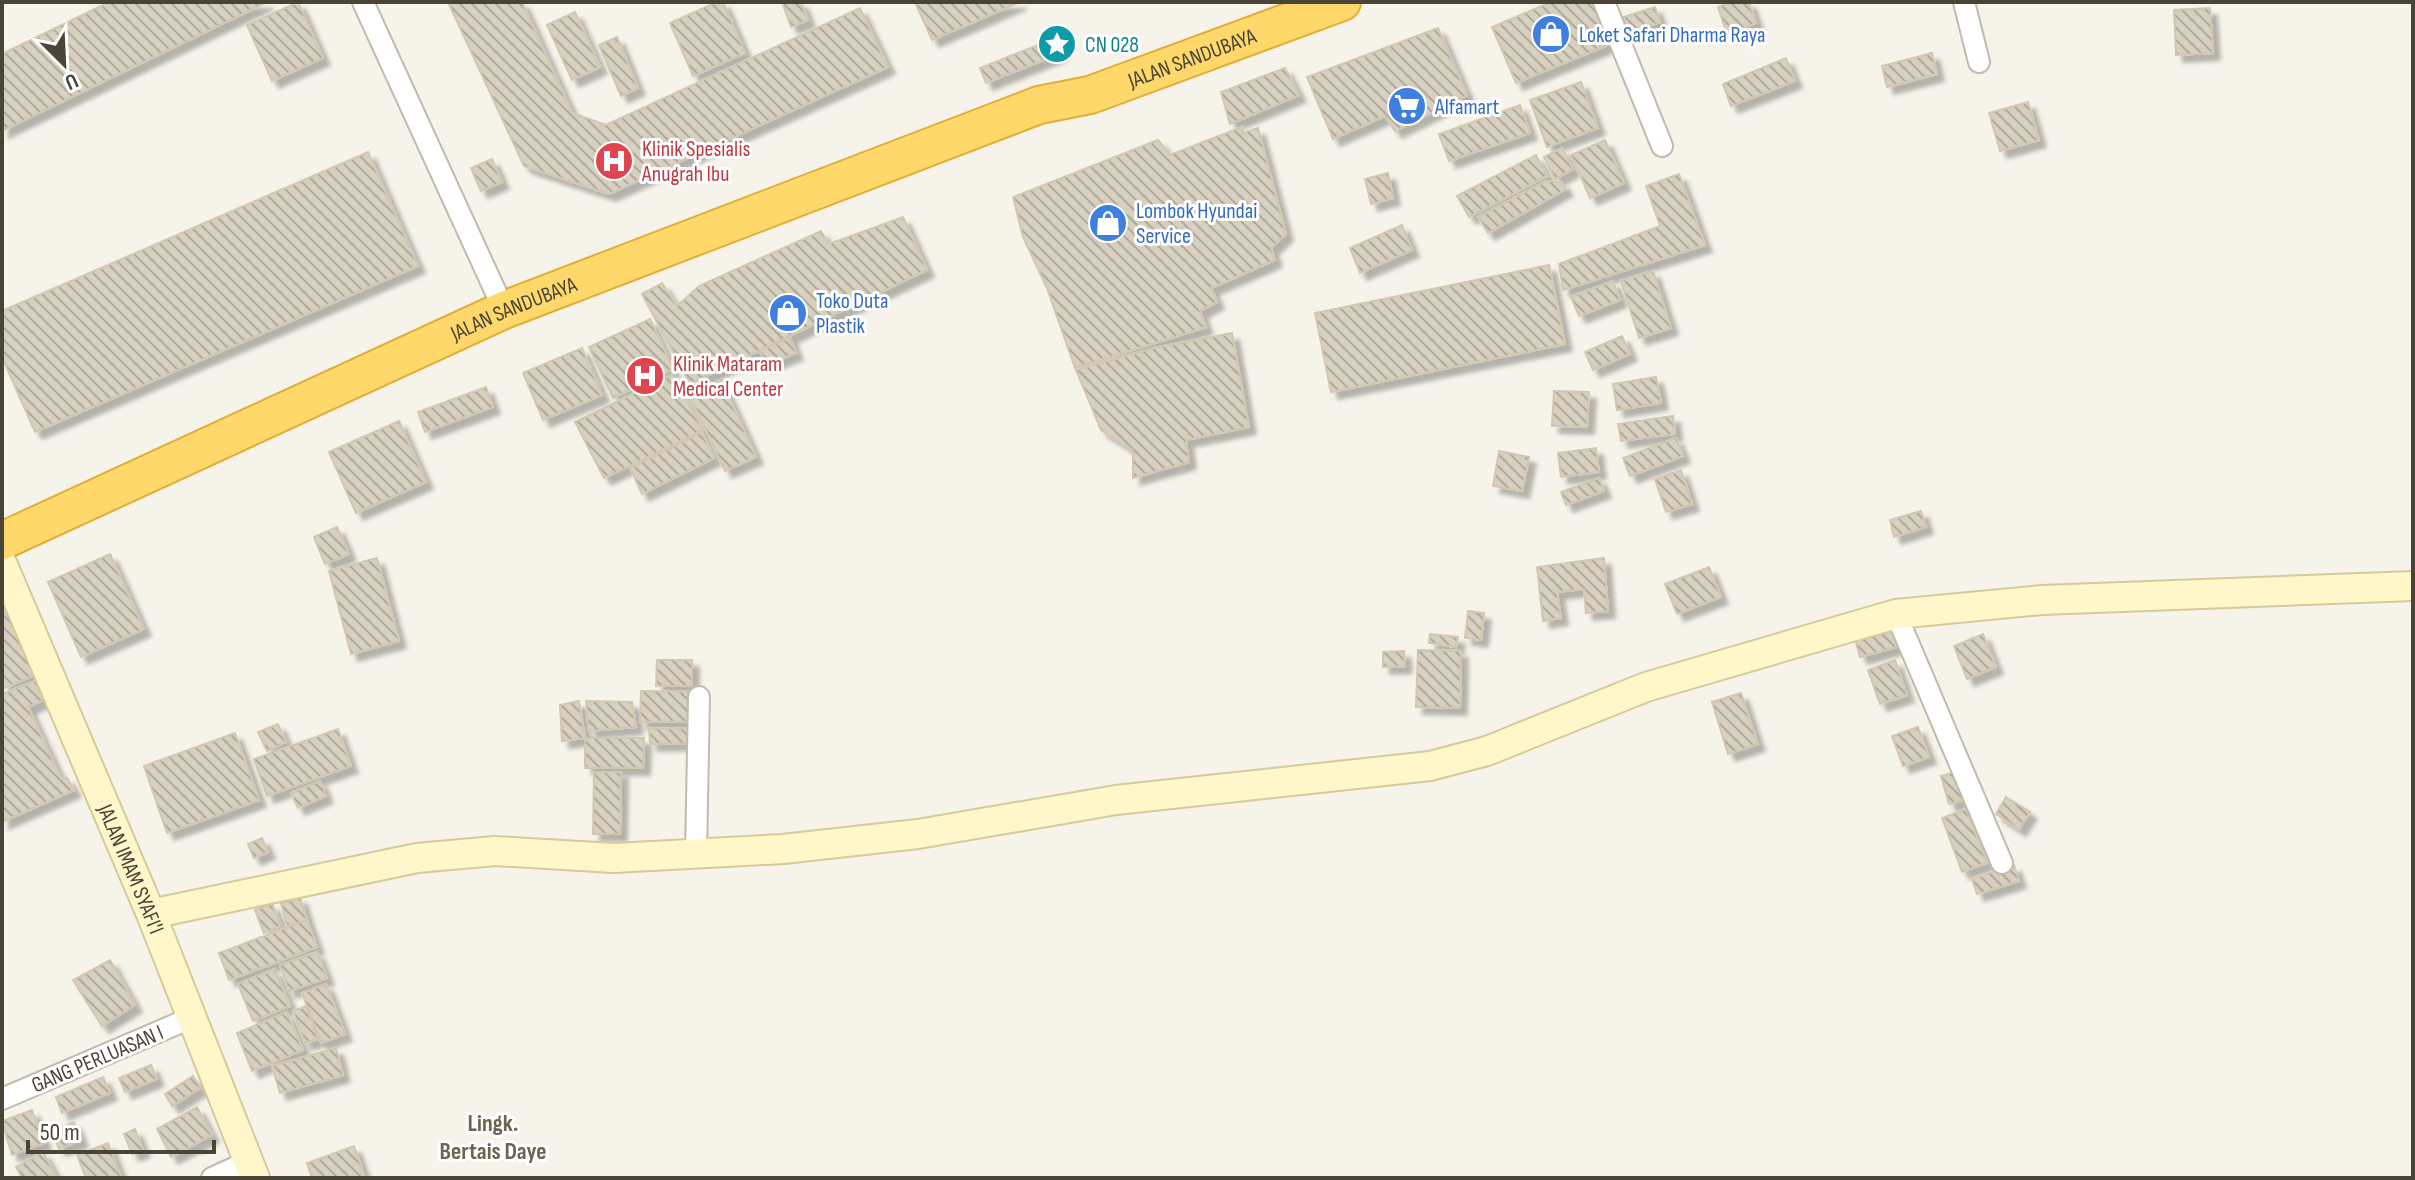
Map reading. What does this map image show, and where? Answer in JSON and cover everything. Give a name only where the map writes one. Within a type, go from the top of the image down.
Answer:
[{"type":"highway","name":"JALAN SANDUBAYA","points":[[1039,105],[1082,77],[1285,2]]},
{"type":"highway","name":"JALAN SANDUBAYA","points":[[2,541],[504,310],[1039,105],[1090,95],[1342,2]]},
{"type":"street","points":[[363,2],[504,310]]},
{"type":"street","points":[[1604,2],[1662,146]]},
{"type":"street","points":[[1964,2],[1979,62]]},
{"type":"street","name":"JALAN IMAM SYAFI'I","points":[[2,563],[151,914],[252,1170]]},
{"type":"street","points":[[151,914],[417,858],[523,851],[614,858],[696,855],[864,840],[1116,800],[1430,766],[1487,751],[1646,687],[1896,614],[2042,600],[2413,586]]},
{"type":"street","points":[[1896,614],[2002,863]]},
{"type":"street","points":[[696,855],[699,697]]},
{"type":"street","name":"GANG PERLUASAN I","points":[[2,1099],[193,1017]]},
{"type":"street","points":[[212,1178],[252,1170]]},
{"type":"building","points":[[109,2],[267,2],[2,131],[2,54]]},
{"type":"building","points":[[298,2],[323,58],[272,81],[247,25]]},
{"type":"building","points":[[448,2],[522,2],[572,113],[606,125],[860,8],[888,67],[609,194],[524,166]]},
{"type":"building","points":[[723,2],[745,53],[693,76],[670,23]]},
{"type":"building","points":[[782,2],[801,2],[808,20],[791,27]]},
{"type":"building","points":[[915,2],[1020,2],[932,40]]},
{"type":"building","points":[[1551,2],[1598,2],[1615,42],[1516,83],[1492,27]]},
{"type":"building","points":[[1731,2],[1749,2],[1756,23],[1727,34],[1718,7]]},
{"type":"building","points":[[1655,7],[1660,22],[1626,33],[1621,18]]},
{"type":"building","points":[[2210,8],[2213,53],[2176,55],[2174,10]]},
{"type":"building","points":[[575,12],[600,67],[572,80],[547,25]]},
{"type":"building","points":[[1438,28],[1467,95],[1395,131],[1385,116],[1333,139],[1307,77]]},
{"type":"building","points":[[617,37],[638,88],[621,96],[599,45]]},
{"type":"building","points":[[1053,39],[1059,54],[986,83],[980,68]]},
{"type":"building","points":[[1932,53],[1937,74],[1887,87],[1882,66]]},
{"type":"building","points":[[1786,58],[1795,81],[1731,106],[1723,84]]},
{"type":"building","points":[[1285,68],[1299,95],[1230,124],[1221,92]]},
{"type":"building","points":[[1581,82],[1598,128],[1547,147],[1530,100]]},
{"type":"building","points":[[2028,102],[2039,140],[2000,151],[1989,113]]},
{"type":"building","points":[[1520,105],[1530,133],[1449,161],[1439,134]]},
{"type":"building","points":[[1242,127],[1243,133],[1258,128],[1286,234],[1271,248],[1275,260],[1211,288],[1217,302],[1200,311],[1206,327],[1075,368],[1047,288],[1023,237],[1013,197],[1158,140],[1170,155]]},
{"type":"building","points":[[1605,140],[1624,183],[1590,198],[1571,155]]},
{"type":"building","points":[[1562,148],[1573,169],[1555,179],[1544,157]]},
{"type":"building","points":[[368,152],[418,266],[35,432],[2,357],[2,311]]},
{"type":"building","points":[[1536,155],[1547,176],[1469,217],[1457,196]]},
{"type":"building","points":[[492,159],[502,182],[481,191],[471,168]]},
{"type":"building","points":[[1388,173],[1393,198],[1371,204],[1365,179]]},
{"type":"building","points":[[1679,174],[1705,245],[1563,290],[1559,264],[1660,226],[1646,186]]},
{"type":"building","points":[[1546,181],[1561,182],[1566,189],[1488,233],[1478,217]]},
{"type":"building","points":[[903,217],[927,270],[690,384],[642,294],[662,283],[677,306],[699,286],[821,231],[829,244]]},
{"type":"building","points":[[1402,225],[1412,250],[1360,273],[1350,248]]},
{"type":"building","points":[[1549,265],[1565,344],[1331,392],[1315,313]]},
{"type":"building","points":[[1653,271],[1671,328],[1639,338],[1621,281]]},
{"type":"building","points":[[1613,281],[1620,300],[1579,316],[1571,297]]},
{"type":"building","points":[[650,319],[673,369],[613,398],[589,347]]},
{"type":"building","points":[[1232,333],[1249,427],[1186,440],[1189,462],[1133,478],[1133,450],[1101,430],[1076,370],[1154,348]]},
{"type":"building","points":[[1622,336],[1630,354],[1593,370],[1585,352]]},
{"type":"building","points":[[790,338],[796,353],[766,365],[760,351]]},
{"type":"building","points":[[582,348],[602,395],[543,420],[523,373]]},
{"type":"building","points":[[673,374],[703,430],[604,478],[575,422]]},
{"type":"building","points":[[1656,377],[1661,403],[1617,410],[1613,384]]},
{"type":"building","points":[[721,380],[756,457],[725,471],[689,394]]},
{"type":"building","points":[[486,387],[493,407],[425,432],[418,412]]},
{"type":"building","points":[[1554,391],[1589,392],[1587,427],[1552,426]]},
{"type":"building","points":[[1673,416],[1675,434],[1621,441],[1618,424]]},
{"type":"building","points":[[399,421],[426,482],[356,513],[329,452]]},
{"type":"building","points":[[702,432],[714,458],[642,494],[630,468]]},
{"type":"building","points":[[1676,438],[1683,456],[1630,476],[1623,458]]},
{"type":"building","points":[[1596,448],[1599,472],[1561,477],[1558,453]]},
{"type":"building","points":[[1499,451],[1529,457],[1522,491],[1493,486]]},
{"type":"building","points":[[1681,470],[1692,504],[1666,512],[1655,479]]},
{"type":"building","points":[[1599,478],[1604,491],[1566,505],[1561,492]]},
{"type":"building","points":[[1921,511],[1926,527],[1894,537],[1890,520]]},
{"type":"building","points":[[337,527],[349,554],[325,564],[314,537]]},
{"type":"building","points":[[110,554],[144,629],[81,657],[48,582]]},
{"type":"building","points":[[377,558],[399,641],[351,654],[329,571]]},
{"type":"building","points":[[1604,558],[1608,611],[1586,613],[1584,589],[1557,592],[1561,618],[1543,621],[1537,567]]},
{"type":"building","points":[[1709,567],[1721,597],[1677,614],[1665,584]]},
{"type":"building","points":[[2,588],[37,674],[2,689]]},
{"type":"building","points":[[1468,611],[1484,613],[1481,640],[1465,638]]},
{"type":"building","points":[[1896,628],[1900,646],[1860,657],[1855,639]]},
{"type":"building","points":[[1430,634],[1458,637],[1456,647],[1429,643]]},
{"type":"building","points":[[1983,634],[1996,667],[1967,679],[1954,646]]},
{"type":"building","points":[[1418,650],[1461,651],[1460,708],[1416,707]]},
{"type":"building","points":[[1404,651],[1405,666],[1383,667],[1383,652]]},
{"type":"building","points":[[657,660],[692,660],[692,686],[656,686]]},
{"type":"building","points":[[1895,660],[1907,695],[1880,704],[1868,670]]},
{"type":"building","points":[[43,678],[50,697],[28,707],[61,779],[67,778],[74,790],[2,822],[2,694]]},
{"type":"building","points":[[641,691],[697,692],[693,722],[640,722]]},
{"type":"building","points":[[1741,693],[1758,744],[1728,754],[1712,702]]},
{"type":"building","points":[[579,701],[585,738],[562,741],[560,705]]},
{"type":"building","points":[[586,701],[632,702],[636,727],[589,731]]},
{"type":"building","points":[[278,724],[286,742],[267,751],[258,732]]},
{"type":"building","points":[[1918,727],[1929,757],[1903,766],[1892,736]]},
{"type":"building","points":[[693,728],[693,743],[650,744],[649,729]]},
{"type":"building","points":[[338,729],[351,766],[267,796],[254,759]]},
{"type":"building","points":[[235,733],[259,800],[167,833],[144,766]]},
{"type":"building","points":[[585,738],[644,738],[643,768],[585,768]]},
{"type":"building","points":[[1961,771],[1968,799],[1949,804],[1941,776]]},
{"type":"building","points":[[594,772],[621,772],[620,834],[593,834]]},
{"type":"building","points":[[320,781],[326,796],[298,808],[291,793]]},
{"type":"building","points":[[2006,797],[2030,812],[2019,829],[1996,814]]},
{"type":"building","points":[[1966,809],[1987,863],[1962,872],[1942,818]]},
{"type":"building","points":[[262,838],[268,852],[254,858],[248,844]]},
{"type":"building","points":[[2014,865],[2019,881],[1977,894],[1972,879]]},
{"type":"building","points":[[300,897],[307,920],[287,926],[281,903]]},
{"type":"building","points":[[272,904],[281,926],[264,933],[255,910]]},
{"type":"building","points":[[307,920],[317,947],[229,980],[219,953]]},
{"type":"building","points":[[317,952],[327,978],[289,991],[280,965]]},
{"type":"building","points":[[110,960],[135,1005],[102,1026],[73,980]]},
{"type":"building","points":[[275,969],[290,1006],[253,1021],[238,984]]},
{"type":"building","points":[[326,984],[345,1034],[321,1043],[302,993]]},
{"type":"building","points":[[306,1006],[318,1039],[305,1043],[293,1011]]},
{"type":"building","points":[[287,1012],[303,1050],[252,1071],[237,1033]]},
{"type":"building","points":[[336,1048],[343,1075],[280,1093],[272,1066]]},
{"type":"building","points":[[151,1065],[157,1079],[125,1092],[119,1078]]},
{"type":"building","points":[[193,1076],[200,1088],[172,1106],[165,1094]]},
{"type":"building","points":[[103,1077],[110,1093],[62,1113],[56,1097]]},
{"type":"building","points":[[197,1107],[212,1135],[171,1157],[157,1129]]},
{"type":"building","points":[[32,1110],[44,1143],[12,1155],[2,1121]]},
{"type":"building","points":[[74,1122],[81,1140],[59,1149],[52,1131]]},
{"type":"building","points":[[135,1129],[143,1150],[132,1154],[124,1134]]},
{"type":"building","points":[[108,1143],[121,1177],[86,1178],[77,1155]]},
{"type":"building","points":[[354,1146],[365,1178],[312,1178],[307,1163]]},
{"type":"building","points":[[43,1152],[57,1178],[22,1178],[16,1167]]},
{"type":"place","name":"Loket Safari Dharma Raya","points":[[1551,34]]},
{"type":"place","name":"CN 028","points":[[1057,44]]},
{"type":"place","name":"Alfamart","points":[[1407,106]]},
{"type":"place","name":"Klinik Spesialis Anugrah Ibu","points":[[614,161]]},
{"type":"place","name":"Lombok Hyundai Service","points":[[1108,223]]},
{"type":"place","name":"Toko Duta Plastik","points":[[788,313]]},
{"type":"place","name":"Klinik Mataram Medical Center","points":[[645,376]]},
{"type":"district","name":"Lingk. Bertais Daye","points":[[493,1137]]}]
